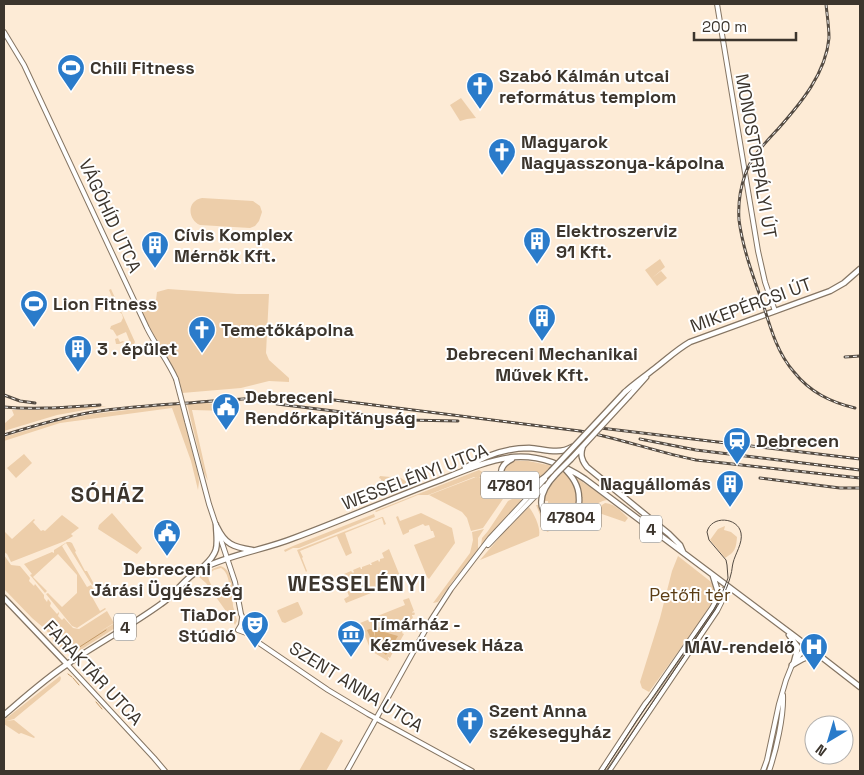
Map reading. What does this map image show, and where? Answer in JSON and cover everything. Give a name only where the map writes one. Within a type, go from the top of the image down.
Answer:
[{"type":"main road","name":"MIKEPÉRCSI ÚT","points":[[627,394],[637,381],[690,342],[830,291],[844,283],[860,269]]},
{"type":"main road","points":[[548,479],[583,446],[627,394]]},
{"type":"main road","points":[[554,473],[573,447],[627,394]]},
{"type":"main road","points":[[583,446],[581,454],[584,463],[669,534],[680,545],[684,554]]},
{"type":"main road","points":[[458,473],[485,457],[510,450],[530,448],[560,452],[573,447]]},
{"type":"main road","name":"WESSELÉNYI UTCA","points":[[226,558],[295,538],[458,473],[490,462],[516,457],[539,459],[558,464],[573,471],[729,588]]},
{"type":"main road","name":"47801","points":[[516,457],[506,462],[502,468],[502,476],[508,484],[517,487],[528,486],[548,479]]},
{"type":"main road","name":"47804","points":[[548,479],[541,504],[547,515],[553,519],[560,520],[573,515],[578,509],[579,493],[573,478],[558,464]]},
{"type":"main road","points":[[216,524],[226,542],[253,550]]},
{"type":"main road","points":[[200,570],[216,553],[216,524]]},
{"type":"main road","name":"4","points":[[4,715],[67,664],[161,604],[200,570],[226,558]]},
{"type":"main road","points":[[713,575],[718,597]]},
{"type":"main road","name":"4","points":[[729,588],[807,645],[860,688]]},
{"type":"main road","name":"FARAKTÁR UTCA","points":[[4,598],[67,664]]},
{"type":"main road","points":[[784,628],[798,647],[793,663]]},
{"type":"main road","points":[[793,663],[812,656],[824,660]]},
{"type":"street","name":"MONOSTORPÁLYI ÚT","points":[[718,4],[758,251],[765,282],[775,311]]},
{"type":"street","name":"VÁGÓHÍD UTCA","points":[[4,32],[24,65],[154,343],[176,379],[216,524],[237,591]]},
{"type":"street","points":[[347,771],[438,610],[482,550],[548,479]]},
{"type":"street","points":[[601,771],[721,592],[729,588]]},
{"type":"street","points":[[609,771],[717,611],[729,588]]},
{"type":"street","name":"SZENT ANNA UTCA","points":[[237,591],[242,618],[251,636],[259,643],[328,690],[376,719],[472,771]]},
{"type":"street","points":[[242,618],[238,630],[251,636]]},
{"type":"street","points":[[763,771],[786,680],[793,663],[807,645]]},
{"type":"street","name":"FARAKTÁR UTCA","points":[[67,664],[165,771]]},
{"type":"street","points":[[769,771],[773,761],[783,709],[783,691]]},
{"type":"green space","points":[[461,98],[476,118],[460,121],[450,105]]},
{"type":"green space","points":[[202,198],[253,201],[260,206],[262,212],[259,221],[250,228],[200,225],[193,219],[190,211],[193,203]]},
{"type":"green space","points":[[660,259],[665,267],[652,278],[661,271],[667,278],[657,286],[645,270]]},
{"type":"green space","points":[[111,289],[135,342],[131,347],[126,344],[130,342],[126,332],[117,336],[118,338],[113,330],[110,329],[111,326],[121,322],[123,318],[109,290]]},
{"type":"green space","points":[[168,289],[237,294],[269,294],[266,353],[269,360],[289,378],[289,382],[269,381],[241,388],[182,393],[178,379],[146,324],[139,305],[156,300],[157,292]]},
{"type":"green space","points":[[118,338],[120,342],[124,342],[116,344],[115,339]]},
{"type":"green space","points":[[202,402],[228,408],[228,411],[192,410],[208,481],[204,473],[187,404]]},
{"type":"green space","points":[[180,404],[198,474],[198,490],[191,461],[172,408],[60,423],[4,441],[4,437],[62,420],[93,414]]},
{"type":"green space","points":[[107,406],[57,415],[4,431],[4,424],[14,415],[12,410]]},
{"type":"green space","points":[[24,454],[32,463],[16,478],[7,468]]},
{"type":"green space","points":[[512,461],[528,461],[553,466],[536,481],[517,484],[511,483],[504,475],[504,468]]},
{"type":"green space","points":[[479,470],[507,486],[518,488],[534,487],[526,496],[520,493],[505,491],[485,478],[474,477],[428,495],[418,495],[375,511]]},
{"type":"green space","points":[[564,471],[573,482],[577,493],[576,509],[569,516],[558,519],[548,514],[543,505],[548,505],[548,501],[544,501],[547,492]]},
{"type":"green space","points":[[380,476],[401,478],[407,482],[388,490],[383,493]]},
{"type":"green space","points":[[573,476],[607,500],[596,505],[581,519],[547,532],[536,505],[540,505],[548,518],[552,520],[565,520],[574,515],[580,508],[581,496]]},
{"type":"green space","points":[[476,477],[484,479],[501,490],[497,496],[503,499],[483,528],[471,531],[467,518],[462,512],[429,495]]},
{"type":"green space","points":[[514,498],[522,500],[481,545],[482,538],[508,501]]},
{"type":"green space","points":[[605,503],[615,506],[623,513],[628,518],[625,522],[599,513],[599,507]]},
{"type":"green space","points":[[529,507],[538,525],[539,536],[480,560],[505,531]]},
{"type":"green space","points":[[112,513],[142,548],[137,554],[98,529],[99,525]]},
{"type":"green space","points":[[421,513],[452,528],[455,543],[429,579],[414,545],[435,537],[433,531],[431,531],[429,525],[425,526],[423,524],[403,535],[396,517],[398,516],[400,521]]},
{"type":"green space","points":[[374,514],[375,517],[299,548],[293,548],[285,552],[284,550],[293,546]]},
{"type":"green space","points":[[62,515],[79,528],[71,534],[73,536],[65,541],[11,562],[4,552],[4,531],[12,539],[34,519],[33,522],[41,531],[45,531]]},
{"type":"green space","points":[[383,517],[386,524],[384,525],[382,518],[345,533],[352,553],[346,556],[337,536],[300,551],[306,572],[297,550]]},
{"type":"green space","points":[[725,526],[724,530],[731,532],[737,537],[734,550],[725,558],[710,540],[718,529]]},
{"type":"green space","points":[[484,529],[478,538],[478,550],[438,602],[433,603],[470,553],[473,540],[472,532]]},
{"type":"green space","points":[[67,542],[72,543],[85,571],[87,571],[94,584],[92,585],[66,543],[62,546],[87,587],[91,585],[95,592],[91,595],[100,611],[106,609],[77,628],[72,626],[46,594],[48,593],[62,607],[77,593],[77,575],[58,554],[33,577],[47,591],[45,593],[30,575],[32,574],[24,564],[52,552],[54,553],[54,550]]},
{"type":"green space","points":[[389,549],[404,586],[398,588],[396,583],[346,603],[344,599],[349,596],[341,575],[344,576],[344,574],[351,571],[353,573],[353,570],[372,565],[371,563],[378,560],[379,562],[380,559],[384,558],[382,553]]},
{"type":"green space","points":[[4,555],[11,565],[20,566],[30,578],[29,581],[34,586],[35,584],[47,602],[48,599],[51,603],[50,606],[57,614],[59,612],[58,616],[62,620],[64,618],[73,628],[79,629],[107,611],[114,623],[96,634],[115,623],[115,628],[76,653],[74,649],[76,646],[71,649],[62,649],[45,629],[4,589]]},
{"type":"green space","name":"Petőfi tér","points":[[678,556],[715,585],[715,601],[649,692],[642,688],[640,682]]},
{"type":"green space","points":[[220,566],[228,572],[234,591],[232,592],[233,606],[237,621],[235,625],[206,583],[199,577],[207,571]],"holes":[[[221,568],[228,578],[230,590],[221,595],[212,586],[208,575],[214,570]]]},
{"type":"green space","points":[[409,598],[414,611],[412,612],[415,614],[412,615],[413,617],[409,624],[407,623],[409,625],[405,632],[403,631],[402,633],[404,634],[400,641],[397,641],[399,642],[395,649],[392,649],[394,650],[390,658],[388,657],[388,661],[371,651],[362,628],[357,630],[355,625],[405,605],[403,600]]},
{"type":"green space","points":[[298,602],[303,613],[302,615],[285,623],[282,622],[277,611]]},
{"type":"green space","points":[[60,676],[60,681],[14,719],[6,721],[14,720],[34,738],[19,734],[4,724],[4,720]]},
{"type":"green space","points":[[321,732],[339,742],[341,739],[343,741],[326,771],[299,771]]},
{"type":"shaded area","points":[[383,625],[382,629],[384,632],[398,636],[386,655],[381,651],[382,649],[387,650],[387,642],[375,637],[375,630]]},
{"type":"shaded area","points":[[367,630],[373,630],[374,640],[378,643],[380,651],[375,648]]},
{"type":"waterway","points":[[78,648],[106,630]]},
{"type":"waterway","points":[[68,674],[72,677]]},
{"type":"waterway","points":[[73,678],[79,685]]},
{"type":"waterway","points":[[96,702],[102,709]]},
{"type":"tram line","points":[[604,771],[721,596],[728,578],[726,560],[709,540],[707,532],[714,523],[724,520],[730,521],[739,528],[741,537],[730,579],[722,597],[607,771]]},
{"type":"railway","points":[[826,4],[829,38],[823,63],[811,87],[751,162],[741,191],[739,220],[743,242],[772,333],[788,365],[814,391],[837,403],[855,408]]},
{"type":"railway","points":[[845,357],[860,356]]},
{"type":"railway","points":[[4,395],[20,401],[35,403]]},
{"type":"railway","points":[[4,435],[71,416],[116,409],[243,399],[316,399],[580,431],[696,460],[860,478]]},
{"type":"railway","points":[[277,404],[407,420],[458,421]]},
{"type":"railway","points":[[4,407],[40,408],[100,405]]},
{"type":"railway","points":[[592,427],[860,459]]},
{"type":"railway","points":[[640,439],[696,450],[860,470]]},
{"type":"railway","points":[[760,478],[840,488],[860,488]]},
{"type":"place","name":"Chili Fitness","points":[[71,92]]},
{"type":"place","name":"Szabó Kálmán utcai református templom","points":[[480,110]]},
{"type":"place","name":"Magyarok Nagyasszonya-kápolna","points":[[502,176]]},
{"type":"place","name":"Elektroszerviz 91 Kft.","points":[[537,265]]},
{"type":"place","name":"Cívis Komplex Mérnök Kft.","points":[[155,269]]},
{"type":"place","name":"Lion Fitness","points":[[34,328]]},
{"type":"place","name":"Debreceni Mechanikai Művek Kft.","points":[[542,342]]},
{"type":"place","name":"Temetőkápolna","points":[[202,354]]},
{"type":"place","name":"3 . épület","points":[[78,373]]},
{"type":"place","name":"Debreceni Rendőrkapitányság","points":[[226,431]]},
{"type":"place","name":"Debrecen","points":[[737,465]]},
{"type":"place","name":"Nagyállomás","points":[[730,508]]},
{"type":"place","name":"Debreceni Járási Ügyészség","points":[[167,557]]},
{"type":"place","name":"TiaDor Stúdió","points":[[255,649]]},
{"type":"place","name":"Tímárház - Kézművesek Háza","points":[[351,658]]},
{"type":"place","name":"MÁV-rendelő","points":[[814,671]]},
{"type":"place","name":"Szent Anna székesegyház","points":[[470,745]]},
{"type":"district","name":"SÓHÁZ","points":[[108,494]]},
{"type":"district","name":"WESSELÉNYI","points":[[357,583]]}]
